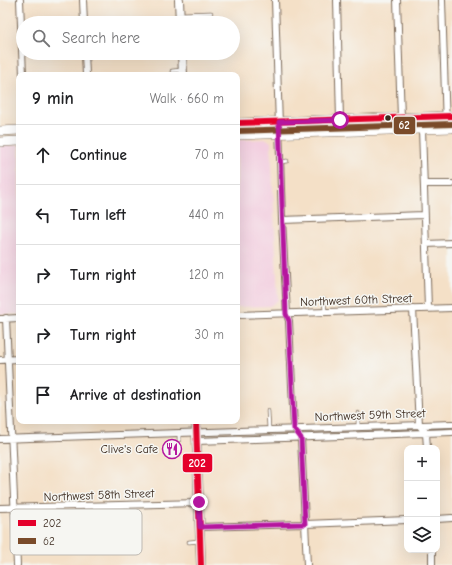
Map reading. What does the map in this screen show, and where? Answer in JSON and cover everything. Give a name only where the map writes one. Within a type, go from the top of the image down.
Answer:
[{"type":"main road","points":[[240,123],[449,116]]},
{"type":"main road","points":[[240,135],[360,133],[449,128]]},
{"type":"main road","points":[[0,131],[16,130]]},
{"type":"main road","points":[[0,142],[16,141]]},
{"type":"street","points":[[20,0],[21,16]]},
{"type":"street","points":[[83,0],[84,16]]},
{"type":"street","points":[[179,0],[180,14]]},
{"type":"street","points":[[275,0],[286,314],[289,321],[294,429],[301,438],[307,565]]},
{"type":"street","points":[[336,0],[340,120]]},
{"type":"street","points":[[397,0],[397,85],[401,118]]},
{"type":"street","points":[[442,0],[449,128]]},
{"type":"street","points":[[22,60],[23,72]]},
{"type":"street","points":[[85,60],[86,72]]},
{"type":"street","points":[[182,60],[183,72]]},
{"type":"street","points":[[422,129],[428,308]]},
{"type":"street","points":[[424,184],[452,184]]},
{"type":"street","points":[[282,220],[424,215]]},
{"type":"street","points":[[426,244],[452,243]]},
{"type":"street","name":"Northwest 60th Street","points":[[240,315],[452,308]]},
{"type":"street","points":[[413,309],[419,425],[426,433],[427,445]]},
{"type":"street","points":[[15,508],[8,360],[3,319],[16,318]]},
{"type":"street","points":[[0,360],[16,359]]},
{"type":"street","points":[[196,424],[201,565]]},
{"type":"street","name":"Northwest 59th Street","points":[[0,439],[452,424]]},
{"type":"street","name":"Northwest 59th Street","points":[[197,441],[452,432]]},
{"type":"street","name":"Northwest 58th Street","points":[[0,508],[199,502]]},
{"type":"street","points":[[440,519],[452,518]]},
{"type":"street","points":[[200,527],[404,520]]},
{"type":"street","points":[[432,553],[432,565]]},
{"type":"street","points":[[17,555],[17,565]]},
{"type":"lane","points":[[180,14],[211,13]]},
{"type":"lane","points":[[172,71],[178,72]]},
{"type":"lane","points":[[280,162],[287,161]]},
{"type":"lane","points":[[324,299],[325,312]]},
{"type":"lane","points":[[268,411],[269,430]]},
{"type":"lane","points":[[358,413],[358,427]]},
{"type":"lane","points":[[179,433],[179,440]]},
{"type":"lane","points":[[189,542],[200,541]]},
{"type":"shaded area","points":[[267,139],[271,142],[278,300],[270,306],[240,307],[240,140]]},
{"type":"shaded area","points":[[16,145],[16,314],[0,314],[0,146]]},
{"type":"transit line","name":"202","points":[[240,123],[452,116]]},
{"type":"transit line","name":"62","points":[[240,131],[452,124]]},
{"type":"transit line","name":"202","points":[[196,424],[201,565]]},
{"type":"place","name":"Clive's Cafe","points":[[172,449]]},
{"type":"route","points":[[199,502],[200,527],[305,524],[301,438],[294,429],[289,321],[286,314],[279,122],[340,120]]}]
